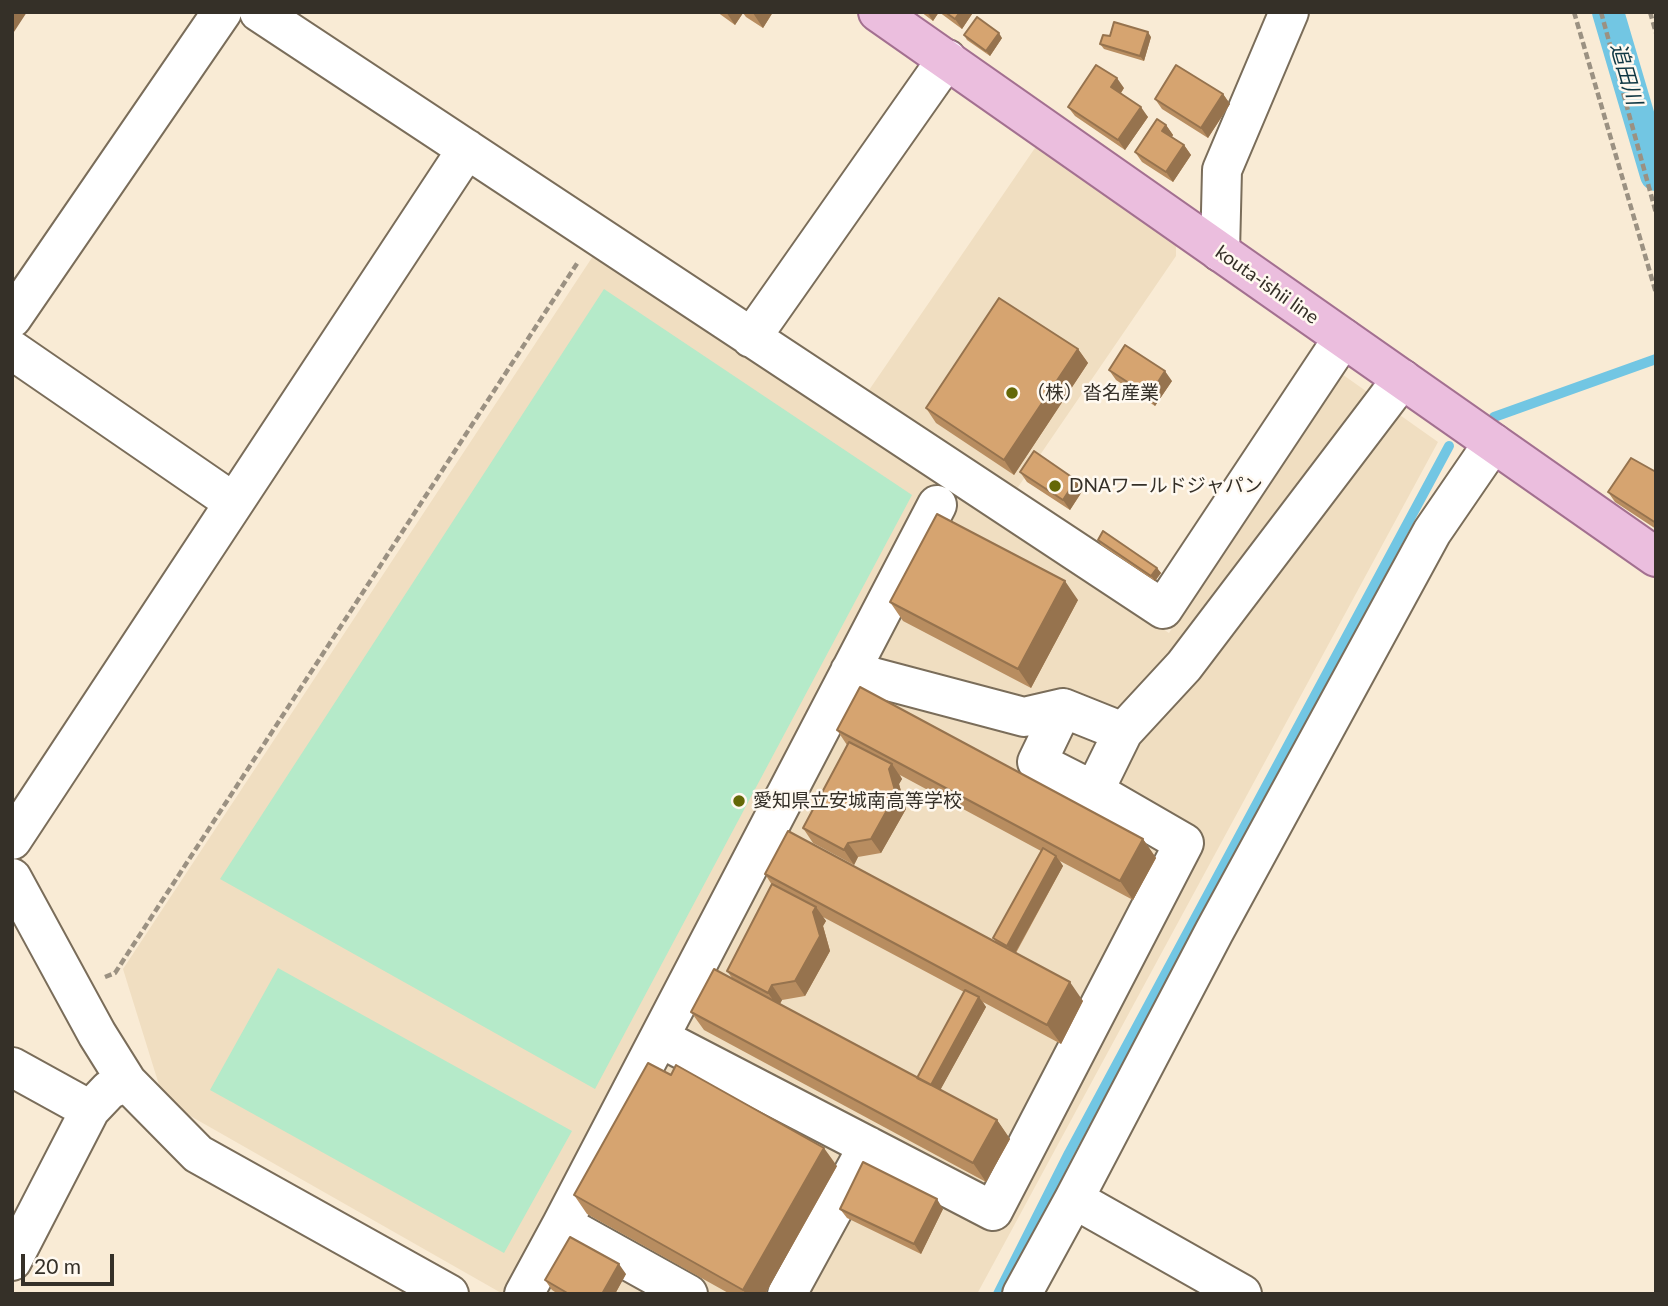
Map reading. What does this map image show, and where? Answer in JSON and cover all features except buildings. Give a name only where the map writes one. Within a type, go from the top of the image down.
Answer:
[{"type":"main road","name":"kouta-ishii line","points":[[878,12],[1656,557]]},
{"type":"street","points":[[12,318],[222,12]]},
{"type":"street","points":[[260,12],[1163,609],[1343,338]]},
{"type":"street","points":[[1220,251],[1222,170],[1289,12]]},
{"type":"street","points":[[751,338],[947,59]]},
{"type":"street","points":[[12,840],[467,149]]},
{"type":"street","points":[[12,350],[233,502]]},
{"type":"street","points":[[1094,791],[1123,732],[1184,666],[1402,379]]},
{"type":"street","points":[[1021,1294],[1432,532],[1493,443]]},
{"type":"street","points":[[524,1294],[937,505]]},
{"type":"street","points":[[850,671],[1024,717],[1063,708],[1123,732]]},
{"type":"street","points":[[660,1038],[993,1211],[1184,843],[1094,791],[1037,762],[1063,708]]},
{"type":"street","points":[[12,878],[97,1034],[127,1082],[198,1154],[449,1294]]},
{"type":"street","points":[[12,1067],[90,1110]]},
{"type":"street","points":[[12,1261],[90,1110],[109,1090],[127,1082]]},
{"type":"street","points":[[787,1294],[868,1146]]},
{"type":"street","points":[[1074,1199],[1241,1294]]},
{"type":"street","points":[[562,1224],[688,1294]]},
{"type":"path","points":[[1574,12],[1656,293]]},
{"type":"path","points":[[1601,12],[1656,213]]},
{"type":"path","points":[[1650,12],[1656,33]]},
{"type":"path","points":[[94,981],[115,973],[596,235]]},
{"type":"shaded area","points":[[1037,145],[1176,243],[1176,256],[1014,493],[867,393]]},
{"type":"shaded area","name":"愛知県立安城南高等学校","points":[[595,253],[1169,633],[1339,372],[1438,442],[977,1294],[503,1294],[164,1101],[123,969]]},
{"type":"green space","points":[[604,289],[912,495],[595,1089],[220,879]]},
{"type":"green space","points":[[278,968],[572,1131],[504,1253],[210,1090]]},
{"type":"waterway","name":"追田川","points":[[1608,12],[1656,175]]},
{"type":"waterway","points":[[1494,417],[1656,359]]},
{"type":"waterway","points":[[998,1294],[1069,1153],[1449,446]]},
{"type":"place","name":"（株）沓名産業","points":[[1012,393]]},
{"type":"place","name":"DNAワールドジャパン","points":[[1055,486]]},
{"type":"place","name":"愛知県立安城南高等学校","points":[[739,801]]}]
